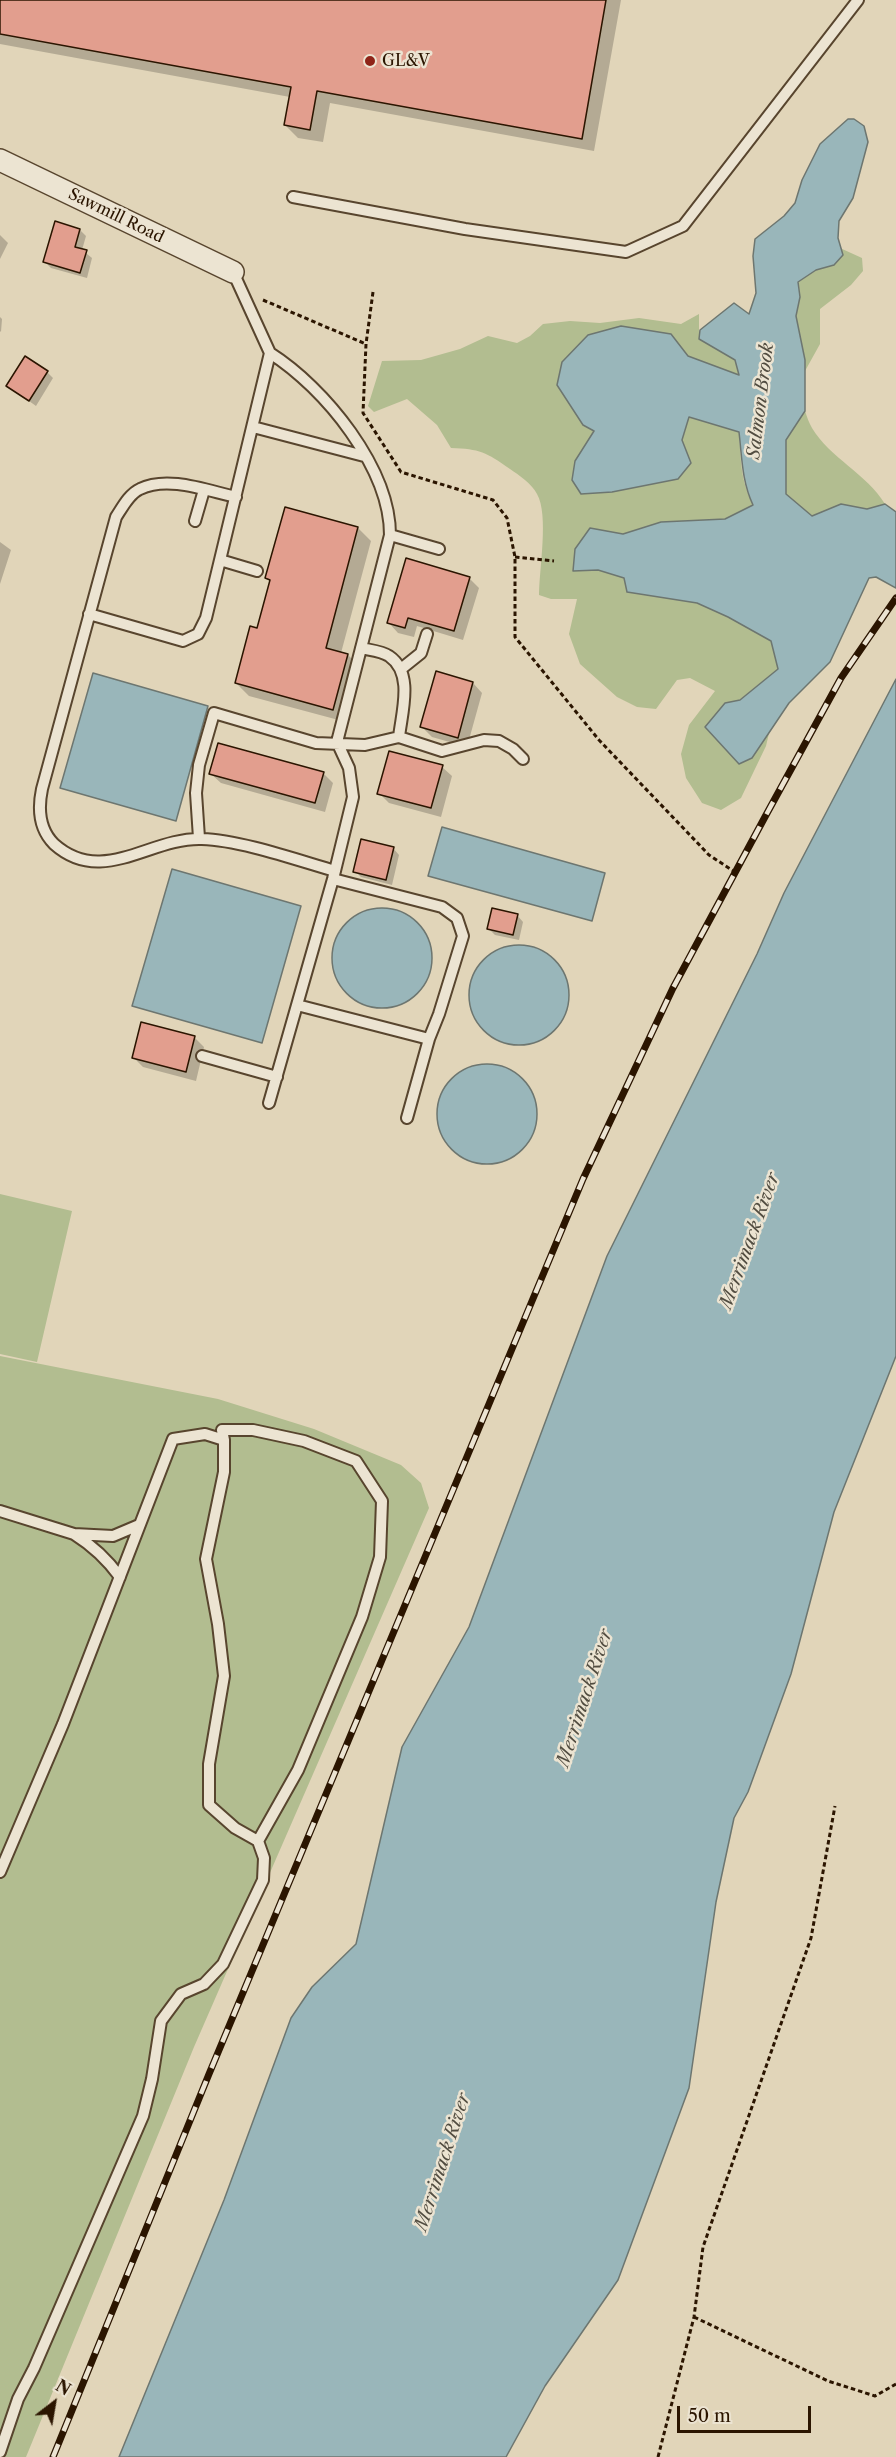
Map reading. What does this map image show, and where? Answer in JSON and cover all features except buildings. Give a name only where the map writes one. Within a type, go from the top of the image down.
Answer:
[{"type":"street","name":"Sawmill Road","points":[[0,160],[233,272]]},
{"type":"lane","points":[[293,197],[465,229],[626,252],[683,226],[858,0]]},
{"type":"lane","points":[[233,272],[270,353],[307,381],[350,430],[384,491],[390,516],[390,535],[337,742],[349,768],[353,797],[334,875],[269,1103]]},
{"type":"lane","points":[[89,614],[183,641],[198,634],[206,618],[270,353]]},
{"type":"lane","points":[[253,427],[364,456]]},
{"type":"lane","points":[[236,497],[158,483],[139,489],[116,517],[39,803],[41,822],[50,839],[65,854],[84,861],[106,862],[199,838],[221,840],[442,907],[457,918],[463,936],[429,1040],[407,1118]]},
{"type":"lane","points":[[195,521],[204,490]]},
{"type":"lane","points":[[390,535],[439,549]]},
{"type":"lane","points":[[220,560],[257,571]]},
{"type":"lane","points":[[401,669],[421,653],[427,634]]},
{"type":"lane","points":[[361,648],[388,656],[401,669],[405,691],[399,737]]},
{"type":"lane","points":[[199,838],[196,793],[199,765],[214,713],[316,743],[337,742],[365,745],[399,737],[442,751],[484,740],[499,741],[513,749],[523,759]]},
{"type":"lane","points":[[297,1005],[429,1040]]},
{"type":"lane","points":[[202,1056],[277,1077]]},
{"type":"lane","points":[[0,2452],[18,2399],[34,2368],[143,2115],[153,2079],[161,2021],[181,1994],[204,1984],[223,1964],[263,1880],[264,1858],[258,1841],[235,1828],[208,1805],[209,1764],[224,1676],[218,1624],[206,1559],[224,1472],[222,1430],[253,1430],[304,1441],[357,1461],[382,1501],[380,1557],[362,1617],[298,1770],[258,1841]]},
{"type":"lane","points":[[0,1872],[59,1734],[173,1439],[205,1434],[224,1440]]},
{"type":"lane","points":[[0,1511],[74,1534],[113,1536],[139,1526]]},
{"type":"lane","points":[[74,1534],[94,1547],[110,1562],[120,1577]]},
{"type":"path","points":[[373,292],[366,344],[363,413],[401,472],[493,500],[507,518],[515,557],[515,637],[599,740],[709,855],[735,872]]},
{"type":"path","points":[[257,295],[266,303],[366,344]]},
{"type":"path","points":[[515,557],[554,561]]},
{"type":"path","points":[[658,2457],[694,2317],[703,2247],[811,1938],[835,1806]]},
{"type":"path","points":[[694,2317],[828,2381],[875,2396],[896,2384]]},
{"type":"green space","points":[[840,248],[862,258],[863,271],[851,285],[820,309],[820,344],[805,371],[796,316],[800,297],[798,282],[816,270],[834,265]]},
{"type":"green space","points":[[699,314],[699,339],[735,360],[740,376],[688,356],[671,334],[572,406],[583,425],[595,431],[575,461],[691,463],[682,441],[689,417],[739,432],[744,479],[754,505],[725,519],[661,522],[623,534],[590,529],[573,571],[598,570],[624,578],[628,592],[697,603],[771,641],[778,669],[740,700],[725,703],[752,758],[770,729],[766,746],[741,798],[721,810],[702,803],[686,778],[681,754],[689,725],[715,691],[690,678],[677,680],[656,709],[637,707],[617,697],[580,664],[569,634],[577,599],[551,599],[539,595],[543,528],[541,503],[532,487],[488,455],[469,449],[451,448],[437,425],[407,399],[374,412],[368,406],[382,361],[421,360],[460,349],[488,336],[517,343],[530,336],[543,324],[570,321],[600,323],[639,318],[681,324]]},
{"type":"green space","points":[[805,411],[819,438],[877,493],[885,504],[867,509],[841,504],[812,516],[786,495],[786,440]]},
{"type":"green space","points":[[0,1194],[72,1211],[37,1362],[0,1354]]},
{"type":"green space","points":[[0,1356],[218,1399],[314,1429],[401,1465],[421,1483],[429,1508],[194,2047],[26,2457],[0,2457]]},
{"type":"water","name":"Salmon Brook","points":[[848,119],[854,119],[864,126],[868,142],[853,198],[839,221],[838,238],[843,255],[834,265],[816,270],[798,282],[800,297],[796,316],[805,360],[805,411],[786,440],[786,494],[812,516],[841,504],[867,509],[885,504],[896,512],[896,588],[876,577],[869,578],[830,662],[789,703],[752,758],[739,764],[705,727],[725,703],[740,700],[778,669],[771,641],[697,603],[627,592],[624,578],[598,570],[573,571],[575,549],[590,528],[623,534],[661,522],[725,519],[753,505],[745,479],[739,432],[689,417],[682,440],[691,463],[678,479],[612,492],[581,494],[572,480],[575,461],[594,431],[583,425],[557,385],[562,362],[588,335],[621,326],[671,334],[688,356],[739,375],[735,360],[699,339],[700,330],[734,303],[749,314],[756,293],[753,256],[755,239],[784,216],[795,203],[802,180],[820,144]]},
{"type":"water","points":[[93,673],[208,706],[176,821],[60,788]]},
{"type":"water","name":"Merrimack River","points":[[896,679],[896,1356],[834,1512],[791,1674],[748,1792],[734,1818],[716,1902],[689,2088],[618,2280],[545,2386],[506,2457],[119,2457],[224,2200],[291,2018],[312,1987],[356,1944],[402,1747],[469,1627],[607,1256],[757,954],[784,893]]},
{"type":"water","points":[[442,827],[605,873],[592,921],[428,876]]},
{"type":"water","points":[[172,869],[301,906],[262,1043],[132,1006]]},
{"type":"water","points":[[382,908],[401,911],[418,922],[429,939],[432,958],[429,977],[418,994],[401,1005],[382,1008],[363,1005],[346,994],[335,977],[332,958],[335,939],[346,922],[363,911]]},
{"type":"water","points":[[519,945],[538,948],[555,959],[566,976],[569,995],[566,1014],[555,1031],[538,1042],[519,1045],[500,1042],[483,1031],[472,1014],[469,995],[472,976],[483,959],[500,948]]},
{"type":"water","points":[[487,1064],[506,1067],[523,1078],[534,1095],[537,1114],[534,1133],[523,1150],[506,1161],[487,1164],[468,1161],[451,1150],[440,1133],[437,1114],[440,1095],[451,1078],[468,1067]]},
{"type":"railway","points":[[53,2457],[209,2074],[583,1179],[673,988],[766,815],[841,678],[896,598]]},
{"type":"place","name":"GL&V","points":[[370,61]]}]
